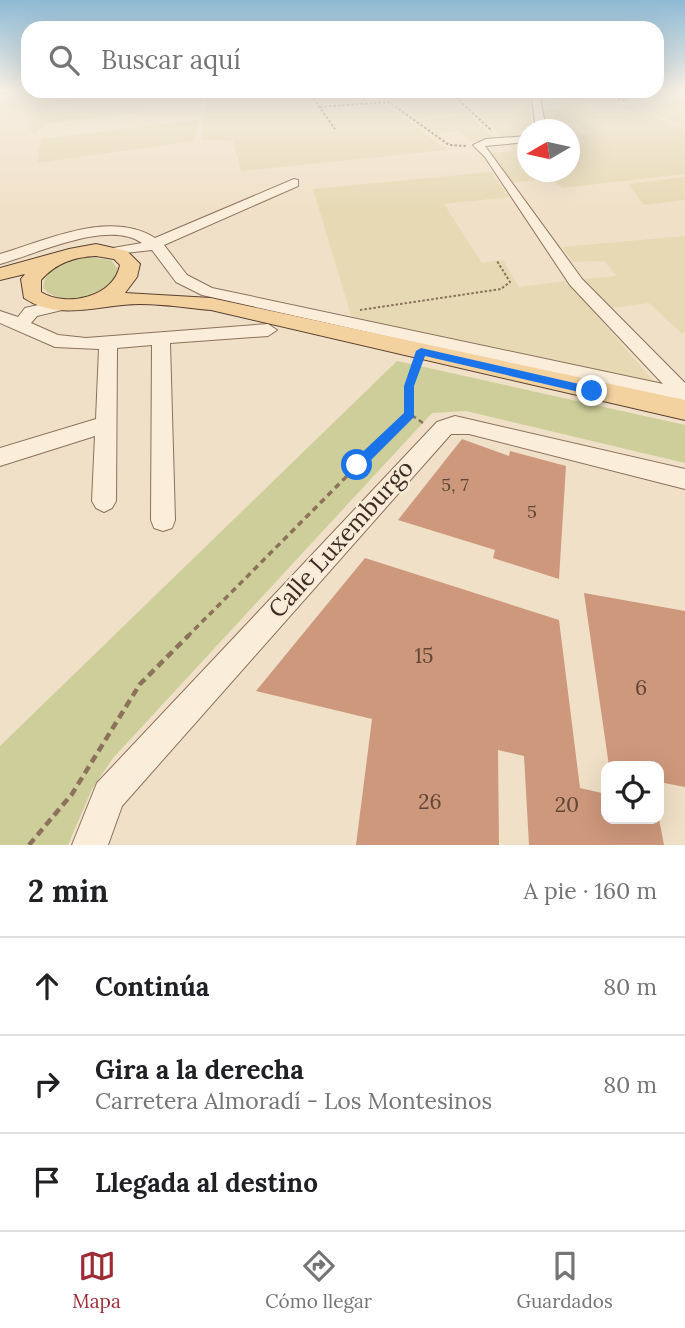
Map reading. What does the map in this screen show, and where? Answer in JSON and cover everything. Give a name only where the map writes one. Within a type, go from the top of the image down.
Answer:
[{"type":"main road","points":[[0,274],[78,252],[112,252],[127,259],[130,267],[128,278],[119,288],[88,302]]},
{"type":"main road","points":[[31,294],[31,279],[51,261]]},
{"type":"main road","points":[[130,267],[211,304]]},
{"type":"main road","points":[[0,285],[31,294],[56,306],[141,298],[211,304],[685,410]]},
{"type":"street","points":[[478,145],[517,140]]},
{"type":"street","points":[[478,145],[489,155],[576,282],[685,395]]},
{"type":"street","points":[[112,252],[152,245],[294,183]]},
{"type":"street","points":[[0,259],[71,237],[97,233],[135,235],[152,245],[177,276],[195,288],[335,321],[685,395]]},
{"type":"street","points":[[130,267],[152,245]]},
{"type":"street","points":[[8,320],[20,313],[31,294]]},
{"type":"street","points":[[8,320],[56,306]]},
{"type":"street","points":[[8,320],[55,341],[108,344],[268,330]]},
{"type":"street","points":[[161,340],[163,520]]},
{"type":"street","points":[[104,501],[108,344]]},
{"type":"street","points":[[0,457],[106,424]]},
{"type":"street","points":[[437,434],[454,425],[469,426],[685,478]]},
{"type":"street","name":"Calle Luxemburgo","points":[[90,845],[109,795],[437,434]]},
{"type":"path","points":[[428,130],[449,145],[478,145]]},
{"type":"path","points":[[491,130],[502,141]]},
{"type":"path","points":[[335,321],[377,305],[501,289],[510,282],[497,261]]},
{"type":"path","points":[[29,845],[72,794],[140,684],[410,414],[409,386],[421,351]]},
{"type":"path","points":[[410,414],[437,434]]},
{"type":"shaded area","points":[[112,130],[197,130],[194,141],[37,163],[41,139]]},
{"type":"shaded area","points":[[202,130],[421,130],[447,150],[241,171],[233,141],[201,140]]},
{"type":"shaded area","points":[[432,130],[487,130],[496,139],[472,142],[458,131],[437,134]]},
{"type":"shaded area","points":[[495,130],[517,130],[517,137],[503,138]]},
{"type":"shaded area","points":[[586,130],[685,130],[685,174],[562,188],[555,182],[580,182],[580,134],[590,133]]},
{"type":"shaded area","points":[[517,142],[519,182],[511,183],[492,153],[514,151],[507,143]]},
{"type":"shaded area","points":[[491,172],[509,197],[444,204],[482,263],[503,260],[519,287],[567,281],[656,384],[352,319],[313,189]]},
{"type":"shaded area","points":[[685,177],[685,200],[644,205],[628,184]]},
{"type":"shaded area","points":[[685,236],[685,332],[681,333],[649,303],[612,308],[584,279],[617,276],[604,261],[573,262],[562,247]]},
{"type":"green space","points":[[86,257],[111,260],[119,270],[106,287],[85,297],[73,299],[52,295],[43,288],[48,275],[58,266]]},
{"type":"green space","points":[[397,361],[685,425],[685,463],[466,411],[432,413],[113,758],[92,789],[68,845],[0,845],[0,746]]},
{"type":"building","points":[[462,439],[509,456],[510,451],[566,466],[559,579],[493,558],[495,550],[398,520]]},
{"type":"building","points":[[365,558],[559,620],[580,788],[601,793],[601,824],[660,824],[664,845],[529,845],[524,756],[498,750],[499,845],[356,845],[372,719],[256,691]]},
{"type":"building","points":[[584,593],[685,611],[685,787],[664,783],[664,761],[608,761]]},
{"type":"route","points":[[357,465],[410,414],[411,374],[421,351],[592,391]]}]
